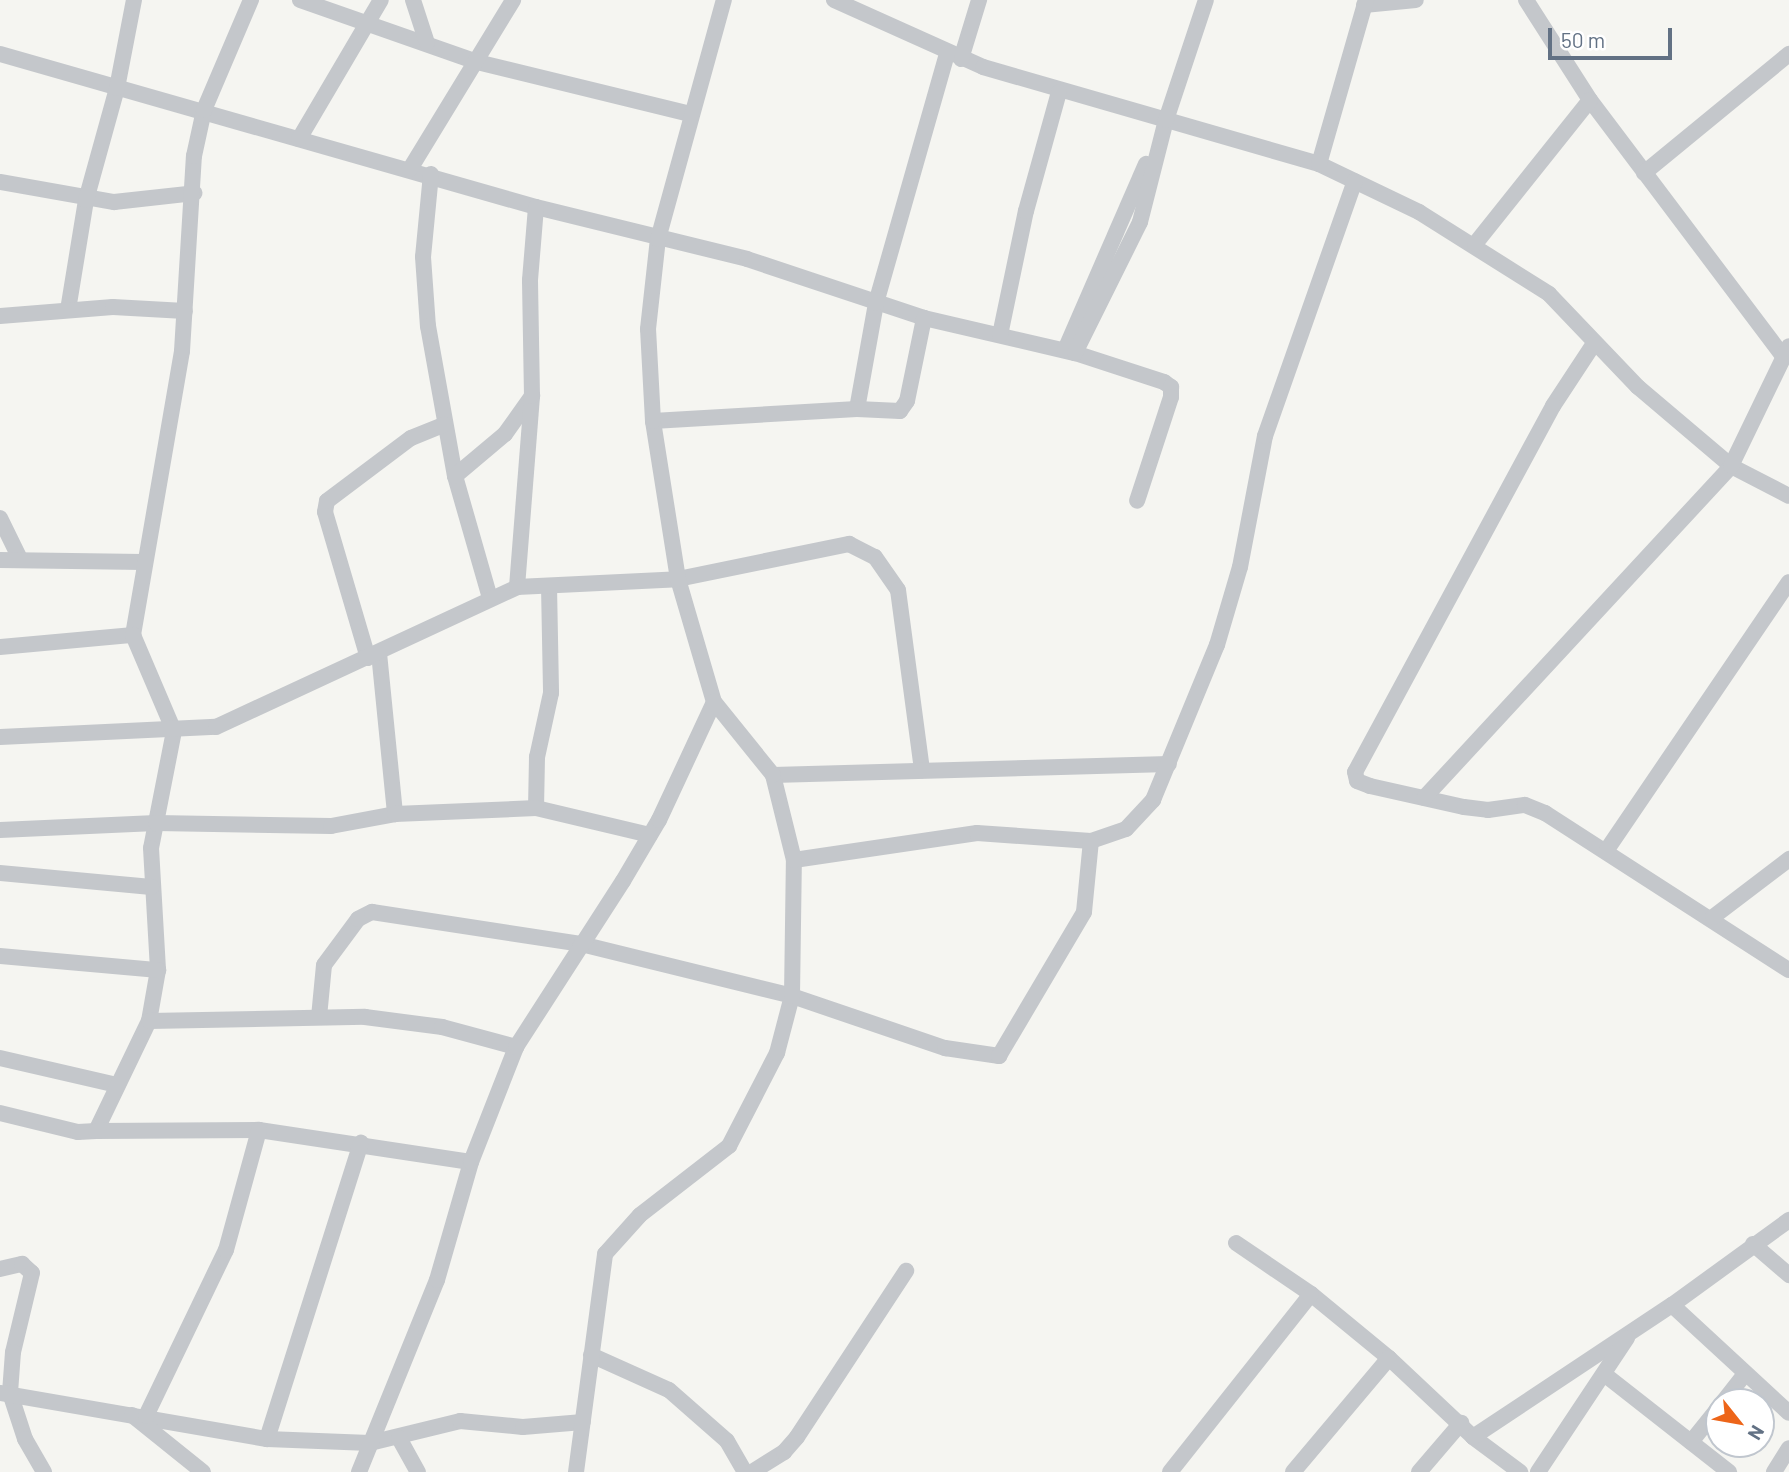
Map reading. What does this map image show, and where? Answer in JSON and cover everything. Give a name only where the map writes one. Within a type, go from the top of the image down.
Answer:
[{"type":"street","points":[[68,310],[86,200],[117,88],[134,0]]},
{"type":"street","points":[[96,1132],[149,1021],[158,970],[151,887],[156,823],[174,731],[133,635],[185,311],[195,193],[194,156],[204,110],[251,0]]},
{"type":"street","points":[[300,0],[478,62],[691,114]]},
{"type":"street","points":[[299,139],[381,0]]},
{"type":"street","points":[[413,0],[427,43]]},
{"type":"street","points":[[410,169],[478,62],[513,0]]},
{"type":"street","points":[[576,1472],[605,1254],[640,1215],[729,1146],[777,1053],[792,996],[794,860],[773,775],[714,702],[678,579],[653,421],[649,329],[658,239],[724,0]]},
{"type":"street","points":[[834,0],[954,56],[1059,92],[1319,164],[1355,181],[1475,244],[1549,294],[1593,345],[1731,466],[1789,496]]},
{"type":"street","points":[[858,409],[876,303],[954,56],[979,0]]},
{"type":"street","points":[[1070,352],[1140,222],[1166,120],[1206,0]]},
{"type":"street","points":[[1319,164],[1365,2],[1416,0]]},
{"type":"street","points":[[1424,797],[1731,466],[1787,351],[1644,173],[1590,100],[1526,0]]},
{"type":"street","points":[[0,54],[431,174],[536,207],[747,259],[924,318],[1070,352],[1171,387],[1137,501]]},
{"type":"street","points":[[1644,173],[1789,54]]},
{"type":"street","points":[[1000,335],[1026,211],[1059,92]]},
{"type":"street","points":[[1475,244],[1590,100]]},
{"type":"street","points":[[431,174],[423,257],[444,425],[455,476],[490,598]]},
{"type":"street","points":[[794,860],[977,833],[1091,841],[1120,833],[1138,818],[1161,787],[1217,645],[1240,567],[1265,436],[1355,181]]},
{"type":"street","points":[[0,182],[86,200],[136,203],[195,193]]},
{"type":"street","points":[[517,587],[532,396],[530,280],[536,207]]},
{"type":"street","points":[[0,316],[68,310],[185,311]]},
{"type":"street","points":[[653,421],[858,409],[900,411],[905,406],[924,318]]},
{"type":"street","points":[[1593,345],[1553,406],[1354,772],[1357,781],[1488,810],[1525,805],[1713,917],[1789,970]]},
{"type":"street","points":[[455,476],[505,434],[532,396]]},
{"type":"street","points":[[396,814],[374,655],[325,512],[327,501],[411,438],[444,425]]},
{"type":"street","points":[[0,518],[20,559]]},
{"type":"street","points":[[0,737],[216,727],[241,719],[517,587],[678,579],[849,544],[875,558],[892,579],[903,609],[922,770]]},
{"type":"street","points":[[0,560],[143,562]]},
{"type":"street","points":[[1606,851],[1789,582]]},
{"type":"street","points":[[536,808],[537,757],[551,693],[549,586]]},
{"type":"street","points":[[0,647],[133,635]]},
{"type":"street","points":[[359,1472],[437,1280],[471,1162],[516,1047],[650,835],[714,702]]},
{"type":"street","points":[[773,775],[1169,764]]},
{"type":"street","points":[[0,830],[156,823],[331,826],[396,814],[536,808],[650,835]]},
{"type":"street","points":[[318,1017],[324,965],[364,914],[581,944],[792,996],[944,1048],[999,1056],[1084,912],[1091,841]]},
{"type":"street","points":[[1713,917],[1789,859]]},
{"type":"street","points":[[0,873],[151,887]]},
{"type":"street","points":[[0,956],[158,970]]},
{"type":"street","points":[[149,1021],[365,1017],[443,1027],[516,1047]]},
{"type":"street","points":[[0,1058],[117,1085]]},
{"type":"street","points":[[0,1113],[68,1130],[96,1132],[259,1130],[361,1143],[471,1162]]},
{"type":"street","points":[[138,1415],[226,1250],[259,1130]]},
{"type":"street","points":[[267,1439],[361,1143]]},
{"type":"street","points":[[1473,1437],[1672,1305],[1789,1220]]},
{"type":"street","points":[[1236,1243],[1311,1294],[1389,1358],[1473,1437],[1520,1472]]},
{"type":"street","points":[[1753,1244],[1789,1275]]},
{"type":"street","points":[[0,1269],[22,1264],[33,1279],[5,1393],[44,1472]]},
{"type":"street","points":[[752,1472],[784,1452],[797,1437],[906,1270]]},
{"type":"street","points":[[1170,1472],[1311,1294]]},
{"type":"street","points":[[1672,1305],[1789,1413]]},
{"type":"street","points":[[1538,1472],[1630,1333]]},
{"type":"street","points":[[591,1355],[669,1390],[727,1441],[745,1472]]},
{"type":"street","points":[[1293,1472],[1389,1358]]},
{"type":"street","points":[[1604,1374],[1729,1472]]},
{"type":"street","points":[[1734,1388],[1745,1374]]},
{"type":"street","points":[[5,1393],[267,1439],[370,1443],[460,1421],[523,1427],[583,1422]]},
{"type":"street","points":[[138,1415],[203,1472]]},
{"type":"street","points":[[1419,1472],[1461,1423]]},
{"type":"street","points":[[1690,1442],[1705,1424]]},
{"type":"street","points":[[399,1438],[418,1472]]},
{"type":"street","points":[[1774,1472],[1789,1448]]}]
